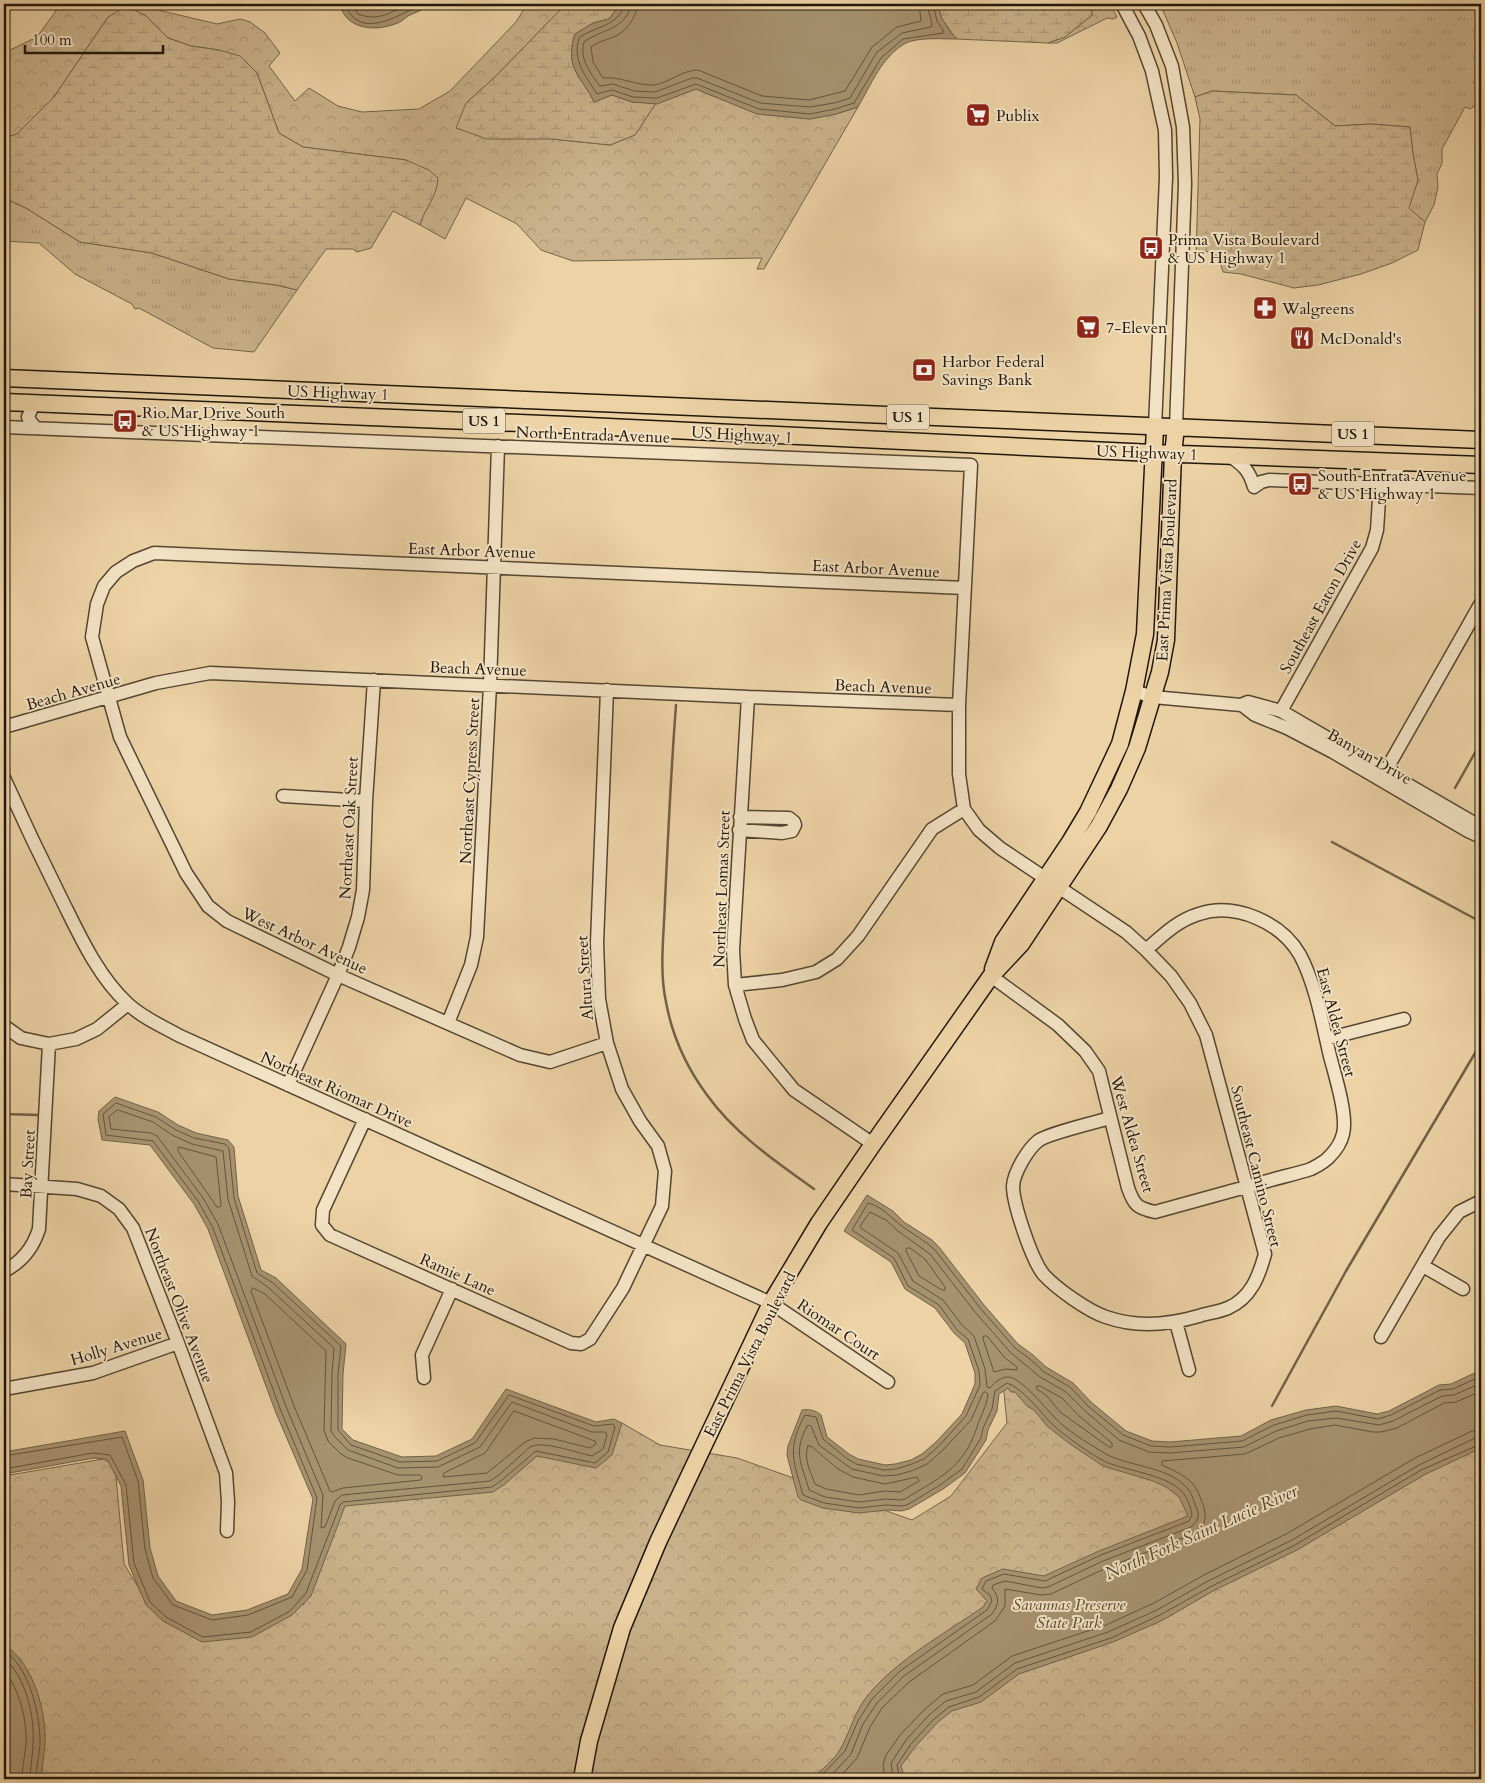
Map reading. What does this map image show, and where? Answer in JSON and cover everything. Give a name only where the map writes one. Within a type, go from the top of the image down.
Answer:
[{"type":"main road","name":"US Highway 1","points":[[4,378],[1481,440]]},
{"type":"main road","name":"US Highway 1","points":[[4,402],[528,423],[1173,454],[1481,465]]},
{"type":"main road","points":[[528,423],[554,412],[560,408],[563,402]]},
{"type":"main road","points":[[567,425],[578,415],[608,404]]},
{"type":"main road","name":"East Prima Vista Boulevard","points":[[582,1779],[589,1741],[606,1676],[629,1611],[658,1542],[771,1303],[819,1223],[873,1144],[991,976],[1021,944],[1070,842],[1104,781],[1120,744],[1134,691],[1144,634],[1155,427]]},
{"type":"main road","name":"East Prima Vista Boulevard","points":[[1052,882],[1100,826],[1137,748],[1160,672],[1166,640],[1173,454],[1176,427]]},
{"type":"street","name":"East Prima Vista Boulevard","points":[[1122,4],[1139,36],[1152,71],[1164,130],[1166,177],[1155,427]]},
{"type":"street","name":"East Prima Vista Boulevard","points":[[1144,4],[1156,25],[1172,66],[1183,127],[1185,184],[1176,427]]},
{"type":"street","points":[[34,403],[28,417],[35,427]]},
{"type":"street","name":"North Entrada Avenue","points":[[4,427],[971,465],[965,588]]},
{"type":"street","name":"Northeast Cypress Street","points":[[448,1023],[471,965],[478,938],[490,684],[498,446]]},
{"type":"street","points":[[1230,456],[1250,474],[1254,487],[1261,482],[1269,480],[1481,488]]},
{"type":"street","points":[[1380,484],[1404,462]]},
{"type":"street","name":"Southeast Eaton Drive","points":[[1281,711],[1372,548],[1377,530],[1380,484]]},
{"type":"street","name":"East Arbor Avenue","points":[[109,698],[92,637],[97,604],[104,586],[116,572],[132,561],[154,553],[965,588]]},
{"type":"street","points":[[735,985],[782,980],[816,972],[837,959],[858,936],[932,829],[964,809],[959,774],[959,705],[965,588]]},
{"type":"street","points":[[1385,772],[1481,603]]},
{"type":"street","name":"Beach Avenue","points":[[4,727],[156,683],[210,673],[959,705]]},
{"type":"street","name":"Northeast Oak Street","points":[[288,1085],[338,975],[358,917],[361,899],[374,680]]},
{"type":"street","name":"Altura Street","points":[[607,690],[597,943],[598,998],[607,1043],[622,1089],[640,1121],[658,1146],[665,1171],[662,1206],[644,1246]]},
{"type":"street","name":"Banyan Drive","points":[[1134,691],[1153,696],[1242,705],[1255,715],[1287,728],[1434,806],[1481,827]]},
{"type":"street","name":"Northeast Lomas Street","points":[[748,697],[739,823],[733,950],[735,985],[744,1019],[753,1040],[794,1090],[873,1144]]},
{"type":"street","name":"West Arbor Avenue","points":[[109,698],[120,737],[186,872],[208,906],[227,921],[338,975],[520,1055],[550,1062],[607,1043]]},
{"type":"street","name":"Banyan Drive","points":[[1242,705],[1248,702],[1281,711],[1385,772],[1468,831],[1481,837]]},
{"type":"street","name":"Northeast Riomar Drive","points":[[4,778],[27,830],[74,925],[109,982],[128,1004],[151,1020],[180,1036],[771,1303]]},
{"type":"street","points":[[283,796],[366,801]]},
{"type":"street","name":"Southeast Camino Street","points":[[964,809],[979,830],[1000,848],[1126,932],[1171,976],[1190,1003],[1206,1035],[1265,1254],[1259,1276],[1246,1296],[1228,1308],[1176,1322],[1138,1325],[1105,1317],[1076,1301],[1043,1274],[1018,1214],[1013,1185],[1023,1158],[1040,1139],[1110,1118]]},
{"type":"street","name":"East Aldea Street","points":[[1146,950],[1176,925],[1199,913],[1216,911],[1238,912],[1256,917],[1281,933],[1298,953],[1307,970],[1344,1114],[1344,1132],[1339,1145],[1329,1158],[1313,1168],[1248,1186]]},
{"type":"street","name":"West Aldea Street","points":[[991,976],[1058,1025],[1085,1051],[1099,1071],[1133,1201],[1142,1209],[1155,1212],[1248,1186]]},
{"type":"street","points":[[4,1026],[21,1038],[49,1044],[76,1039],[96,1029],[128,1004]]},
{"type":"street","points":[[1326,1039],[1404,1019]]},
{"type":"street","name":"Bay Street","points":[[4,1271],[11,1268],[26,1254],[36,1236],[40,1221],[49,1044]]},
{"type":"street","name":"Ramie Lane","points":[[365,1119],[323,1210],[322,1225],[330,1235],[571,1343],[581,1344],[590,1340],[600,1327],[619,1296],[644,1246]]},
{"type":"street","name":"Northeast Olive Avenue","points":[[4,1184],[76,1189],[101,1196],[119,1209],[133,1228],[226,1473],[228,1502],[227,1532]]},
{"type":"street","points":[[1381,1337],[1439,1237],[1458,1212],[1481,1201]]},
{"type":"street","points":[[1423,1266],[1464,1289]]},
{"type":"street","points":[[424,1378],[422,1355],[452,1290]]},
{"type":"street","name":"Riomar Court","points":[[771,1303],[888,1382]]},
{"type":"street","points":[[1176,1322],[1189,1370]]},
{"type":"street","name":"Holly Avenue","points":[[4,1389],[93,1373],[178,1343]]},
{"type":"green space","points":[[61,4],[151,4],[158,10],[217,24],[240,19],[250,22],[265,33],[280,53],[269,66],[295,101],[309,88],[338,106],[362,112],[419,109],[450,91],[516,22],[527,4],[564,4],[495,77],[466,103],[552,139],[610,145],[635,135],[656,103],[696,89],[758,114],[810,119],[858,107],[764,269],[757,269],[762,258],[573,261],[541,250],[517,224],[466,198],[445,239],[420,225],[422,219],[406,160],[303,147],[279,133],[257,73],[219,50],[191,46],[168,38],[145,15],[108,17],[54,97],[17,134],[4,138],[4,53],[37,37]]},
{"type":"green space","points":[[564,4],[620,4],[609,19],[593,23],[575,34],[572,47],[573,66],[594,102],[612,95],[632,102],[656,103],[635,135],[610,145],[552,139],[487,139],[456,128],[466,103],[495,77]]},
{"type":"green space","points":[[940,4],[1091,4],[1092,15],[1065,37],[1048,43],[956,39],[942,19],[938,6]]},
{"type":"green space","points":[[1091,4],[1110,4],[1117,17],[1113,19],[1107,18],[1057,43],[1048,43],[1065,37],[1092,15]]},
{"type":"green space","points":[[1160,4],[1481,4],[1481,102],[1470,109],[1465,107],[1442,149],[1442,163],[1437,174],[1438,187],[1434,205],[1425,222],[1408,208],[1418,180],[1410,127],[1371,124],[1335,126],[1296,95],[1212,91],[1195,97],[1177,43]]},
{"type":"green space","points":[[126,6],[145,15],[168,38],[191,46],[219,50],[240,56],[257,73],[279,133],[303,147],[406,160],[429,170],[438,178],[437,185],[420,225],[393,211],[371,248],[357,252],[353,249],[326,249],[297,290],[276,285],[229,279],[152,253],[80,242],[26,208],[4,198],[4,138],[17,134],[54,97],[108,17]]},
{"type":"green space","points":[[1212,91],[1296,95],[1335,126],[1371,124],[1410,127],[1418,180],[1409,208],[1425,222],[1418,250],[1392,263],[1361,274],[1318,285],[1294,288],[1241,274],[1223,272],[1218,256],[1205,251],[1196,257],[1200,119],[1195,97]]},
{"type":"green space","points":[[4,198],[26,208],[80,242],[152,253],[229,279],[276,285],[297,290],[254,352],[213,348],[139,308],[135,309],[132,304],[75,274],[39,243],[4,241]]},
{"type":"green space","name":"Savannas Preserve State Park","points":[[1002,1374],[1169,1470],[1481,1410],[1481,1779],[4,1779],[4,1476],[103,1459],[115,1466],[124,1564],[153,1611],[255,1631],[304,1604],[343,1502],[530,1451],[600,1464],[622,1423],[660,1445],[737,1458],[912,1520],[951,1496],[1007,1423]]},
{"type":"water","points":[[340,4],[433,4],[397,23],[370,28],[348,19]]},
{"type":"water","points":[[620,4],[940,4],[938,6],[942,19],[956,39],[924,39],[906,43],[890,55],[884,63],[858,107],[810,119],[757,114],[696,89],[657,104],[632,102],[612,95],[594,102],[573,66],[572,47],[575,34],[593,23],[609,19]]},
{"type":"water","points":[[115,1097],[158,1112],[178,1125],[196,1133],[228,1140],[234,1147],[238,1196],[261,1270],[276,1278],[346,1344],[343,1374],[342,1429],[353,1440],[402,1457],[436,1456],[472,1439],[506,1389],[596,1422],[614,1419],[622,1423],[612,1455],[596,1468],[537,1456],[493,1492],[345,1506],[311,1596],[292,1615],[252,1637],[202,1642],[163,1621],[146,1605],[129,1565],[121,1486],[107,1459],[94,1458],[4,1474],[4,1452],[125,1431],[143,1480],[150,1548],[158,1576],[176,1601],[212,1615],[247,1610],[288,1594],[302,1569],[313,1499],[276,1413],[208,1229],[194,1204],[150,1145],[102,1140],[98,1119],[99,1111]]},
{"type":"water","name":"North Fork Saint Lucie River","points":[[867,1195],[893,1211],[904,1222],[932,1240],[1018,1344],[1046,1367],[1073,1383],[1091,1402],[1126,1431],[1152,1441],[1170,1442],[1241,1436],[1271,1420],[1306,1410],[1336,1406],[1377,1414],[1389,1411],[1439,1385],[1451,1384],[1481,1370],[1481,1448],[1424,1475],[1297,1550],[1213,1591],[1163,1620],[1113,1642],[1019,1674],[981,1702],[952,1711],[938,1722],[915,1747],[901,1766],[905,1779],[810,1779],[836,1756],[860,1707],[880,1682],[907,1658],[983,1607],[987,1601],[976,1589],[982,1578],[1003,1569],[1044,1576],[1099,1551],[1188,1516],[1179,1497],[1166,1487],[1153,1481],[1103,1466],[1047,1426],[1034,1410],[1008,1388],[999,1394],[997,1411],[988,1430],[986,1440],[965,1473],[943,1489],[909,1509],[859,1513],[823,1508],[801,1500],[798,1497],[787,1455],[788,1446],[802,1410],[812,1410],[821,1415],[827,1437],[849,1454],[858,1459],[885,1465],[895,1464],[911,1460],[922,1454],[936,1442],[962,1414],[975,1384],[975,1373],[965,1343],[954,1333],[935,1308],[905,1289],[891,1262],[844,1231]]},
{"type":"water","points":[[4,1645],[23,1663],[41,1703],[44,1718],[45,1745],[41,1779],[4,1779]]},
{"type":"waterway","points":[[676,705],[662,965],[664,990],[672,1027],[681,1051],[693,1074],[718,1109],[756,1146],[814,1189]]},
{"type":"waterway","points":[[1455,788],[1481,742]]},
{"type":"waterway","points":[[1332,842],[1481,922]]},
{"type":"waterway","points":[[1272,1406],[1346,1271],[1481,1043]]},
{"type":"waterway","points":[[4,1114],[38,1115]]},
{"type":"place","name":"Publix","points":[[978,115]]},
{"type":"place","name":"Prima Vista Boulevard & US Highway 1","points":[[1151,248]]},
{"type":"place","name":"Walgreens","points":[[1265,308]]},
{"type":"place","name":"7-Eleven","points":[[1088,327]]},
{"type":"place","name":"McDonald's","points":[[1302,338]]},
{"type":"place","name":"Harbor Federal Savings Bank","points":[[924,370]]},
{"type":"place","name":"Rio Mar Drive South & US Highway 1","points":[[125,421]]},
{"type":"place","name":"South Entrata Avenue & US Highway 1","points":[[1300,484]]}]
